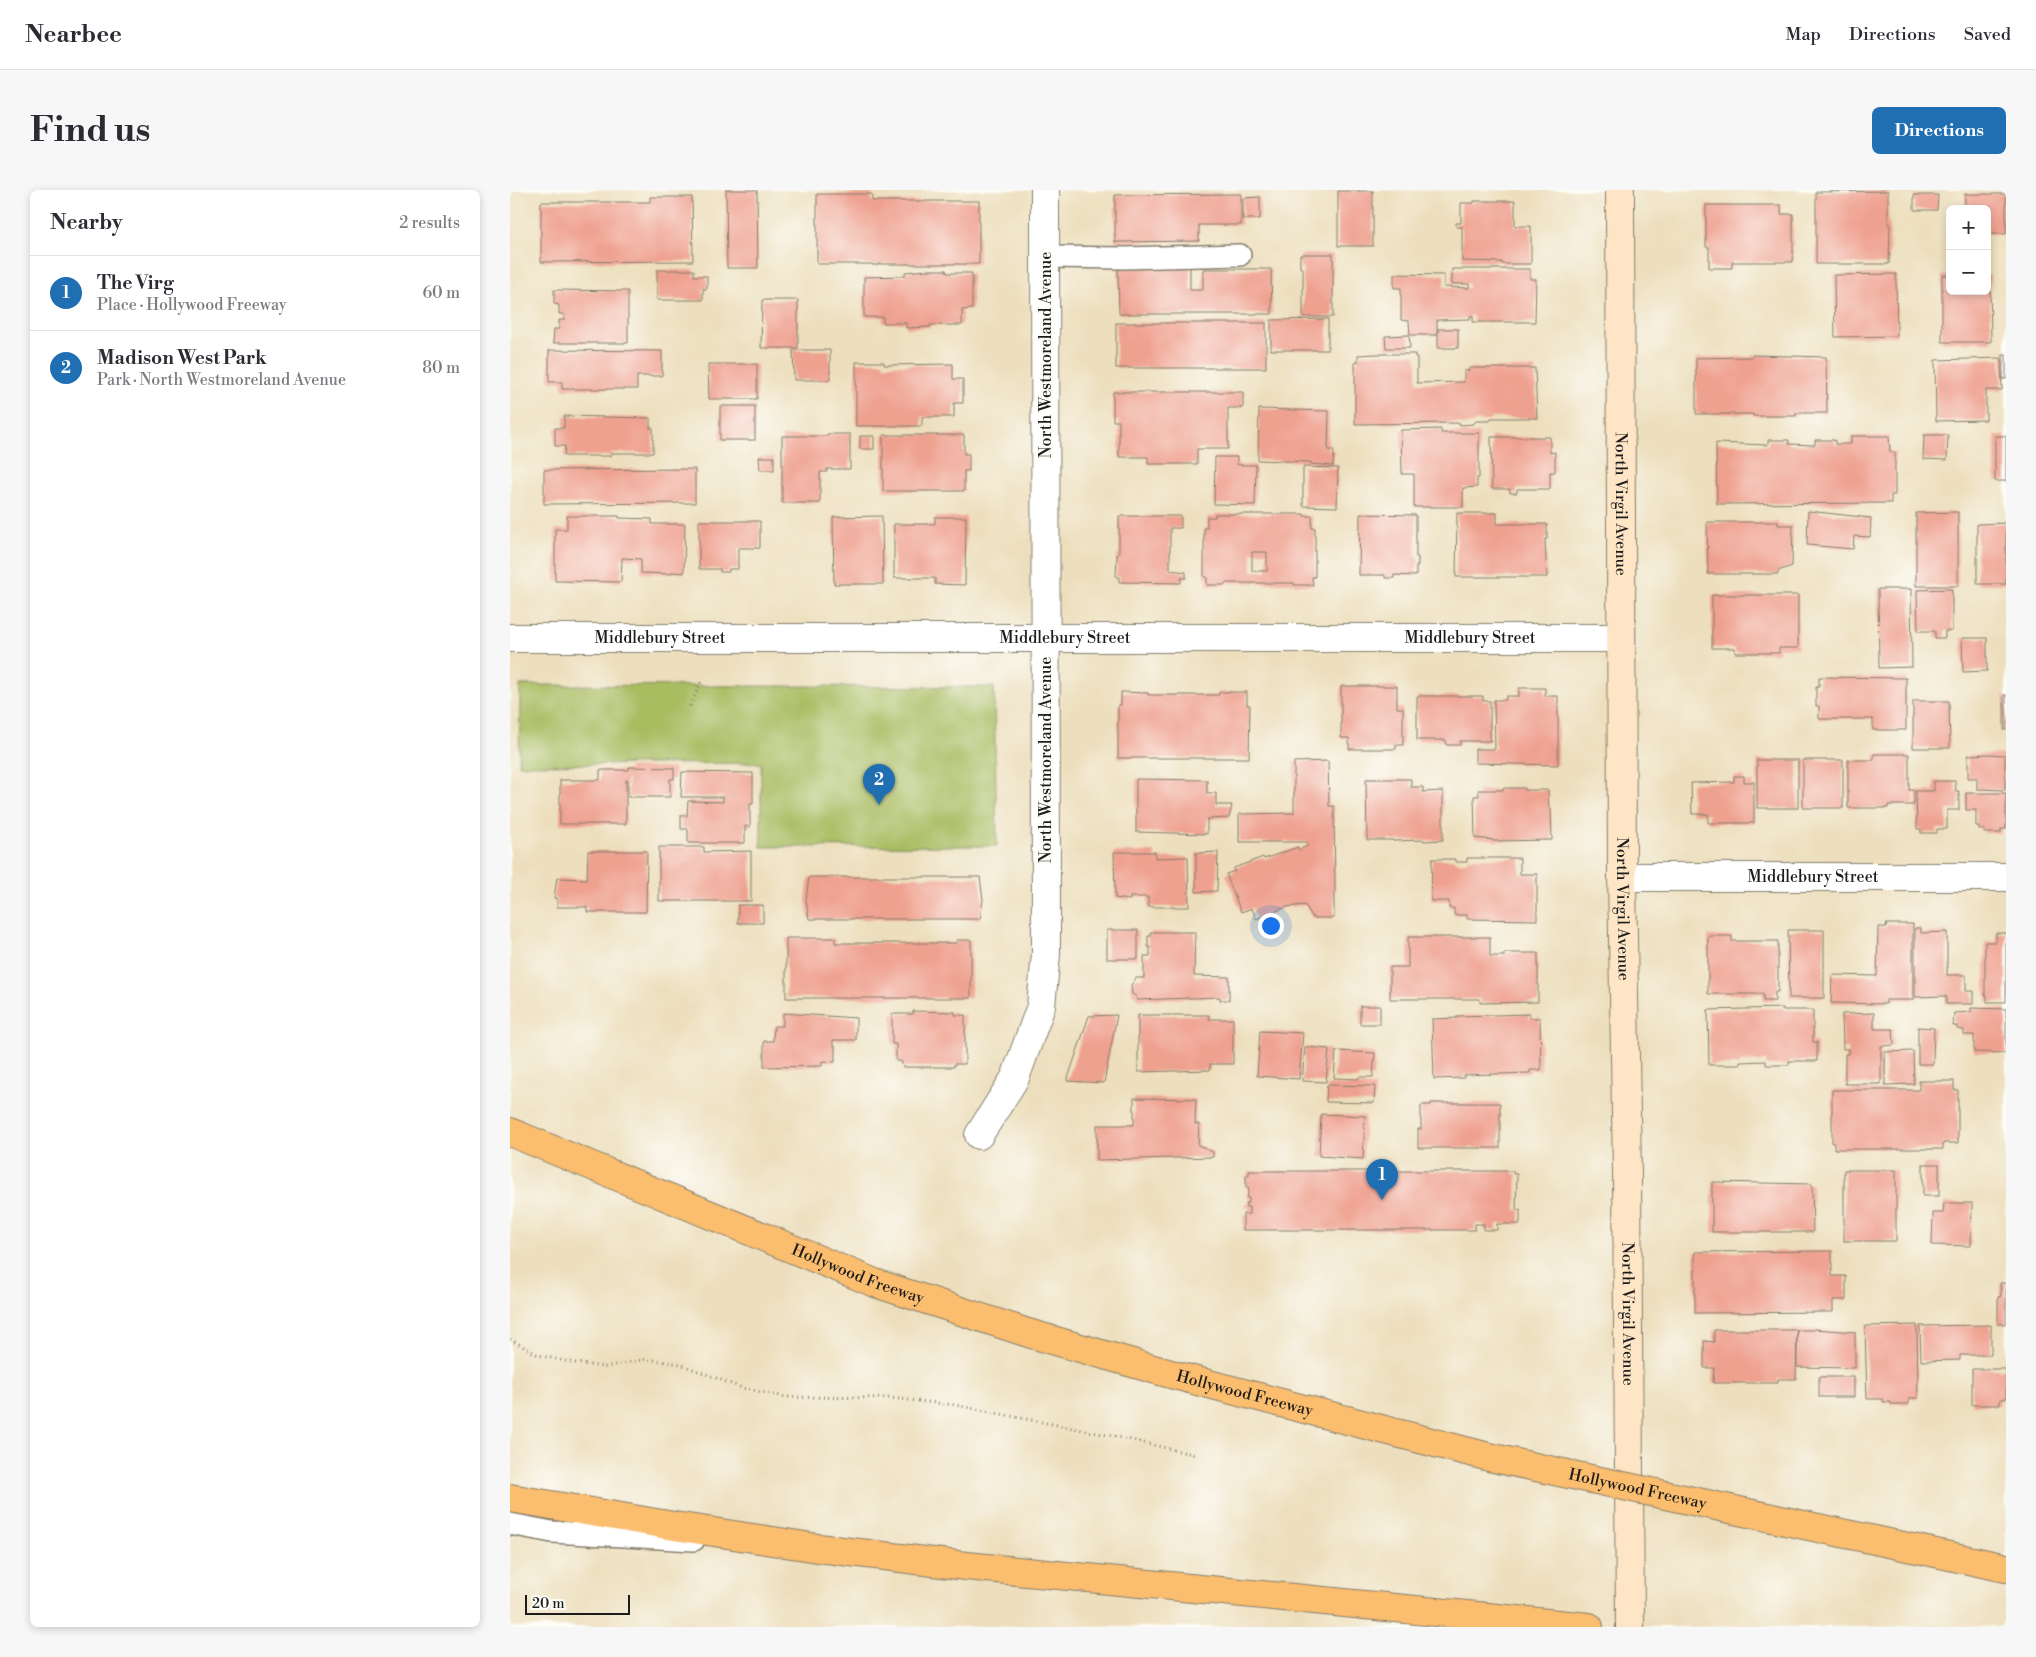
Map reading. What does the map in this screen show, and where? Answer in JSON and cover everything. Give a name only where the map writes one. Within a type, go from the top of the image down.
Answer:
[{"type":"highway","name":"Hollywood Freeway","points":[[514,1133],[875,1282],[1028,1333],[1174,1375],[1490,1456],[2006,1568]]},
{"type":"highway","points":[[510,1498],[818,1548],[966,1566],[1589,1627]]},
{"type":"main road","name":"North Virgil Avenue","points":[[1620,190],[1622,878],[1630,1627]]},
{"type":"street","name":"North Westmoreland Avenue","points":[[979,1135],[1015,1078],[1041,1006],[1046,954],[1046,190]]},
{"type":"street","name":"Middlebury Street","points":[[510,638],[1621,638]]},
{"type":"street","name":"Middlebury Street","points":[[1622,878],[2006,878]]},
{"type":"lane","points":[[1046,256],[1124,258],[1240,255]]},
{"type":"lane","points":[[510,1524],[552,1532],[818,1548]]},
{"type":"path","points":[[690,706],[701,682]]},
{"type":"path","points":[[510,1339],[538,1355],[574,1363],[605,1367],[647,1359],[680,1364],[742,1388],[786,1397],[890,1398],[955,1405],[1123,1438],[1196,1455]]},
{"type":"green space","points":[[520,685],[994,687],[997,846],[761,847],[761,763],[519,765]]},
{"type":"building","points":[[726,190],[757,190],[758,268],[727,268]]},
{"type":"building","points":[[1338,191],[1373,191],[1373,246],[1338,246]]},
{"type":"building","points":[[1888,191],[1888,224],[1890,224],[1889,264],[1816,264],[1816,192]]},
{"type":"building","points":[[817,194],[872,194],[872,201],[979,201],[979,264],[817,264]]},
{"type":"building","points":[[1241,194],[1241,225],[1199,225],[1199,241],[1115,242],[1115,195]]},
{"type":"building","points":[[1965,194],[2006,194],[2006,234],[1991,234],[1991,205],[1965,205]]},
{"type":"building","points":[[1914,195],[1938,195],[1937,210],[1914,210]]},
{"type":"building","points":[[650,197],[692,197],[693,261],[541,262],[541,202],[650,202]]},
{"type":"building","points":[[1260,197],[1260,219],[1243,219],[1243,198]]},
{"type":"building","points":[[1474,201],[1515,201],[1515,226],[1531,226],[1531,264],[1462,261],[1462,227],[1456,227],[1456,223],[1461,223],[1461,203],[1474,203]]},
{"type":"building","points":[[1706,205],[1781,205],[1781,214],[1793,214],[1793,262],[1732,262],[1732,268],[1709,268],[1709,247],[1706,247]]},
{"type":"building","points":[[1333,254],[1333,317],[1303,317],[1303,268],[1300,268],[1300,255]]},
{"type":"building","points":[[1118,267],[1190,267],[1190,290],[1203,290],[1203,269],[1271,269],[1272,314],[1119,314]]},
{"type":"building","points":[[1452,269],[1530,269],[1530,279],[1536,279],[1535,322],[1473,322],[1473,316],[1470,316],[1470,319],[1437,320],[1437,335],[1410,335],[1409,321],[1401,320],[1401,288],[1394,288],[1394,274],[1444,275],[1444,287],[1469,288],[1469,284],[1452,284]]},
{"type":"building","points":[[657,270],[694,270],[694,276],[707,276],[707,289],[703,289],[703,300],[657,300]]},
{"type":"building","points":[[946,270],[947,273],[972,273],[972,309],[962,310],[962,325],[930,325],[930,327],[906,328],[906,323],[883,323],[883,317],[864,317],[864,277],[905,276],[905,272]]},
{"type":"building","points":[[1896,274],[1897,336],[1835,337],[1834,275]]},
{"type":"building","points":[[1942,275],[1946,275],[1946,295],[1990,295],[1991,342],[1942,342]]},
{"type":"building","points":[[554,290],[628,291],[628,343],[553,343],[554,329],[559,329],[559,320],[564,320],[564,314],[559,314],[559,305],[554,304]]},
{"type":"building","points":[[762,300],[798,300],[798,348],[761,348]]},
{"type":"building","points":[[1328,319],[1328,350],[1271,350],[1271,320]]},
{"type":"building","points":[[1116,323],[1266,323],[1266,368],[1116,368]]},
{"type":"building","points":[[1438,329],[1458,329],[1458,348],[1438,348]]},
{"type":"building","points":[[1409,335],[1410,348],[1386,348],[1385,336]]},
{"type":"building","points":[[549,350],[662,351],[662,376],[637,376],[637,389],[562,389],[562,382],[549,382]]},
{"type":"building","points":[[793,350],[830,350],[830,380],[794,380]]},
{"type":"building","points":[[1415,354],[1415,357],[1417,357],[1417,383],[1464,382],[1464,371],[1469,371],[1469,368],[1535,368],[1537,418],[1491,418],[1490,421],[1476,421],[1473,424],[1460,425],[1460,423],[1355,424],[1355,362],[1358,362],[1358,355]]},
{"type":"building","points":[[1752,355],[1826,357],[1827,413],[1796,413],[1796,416],[1696,414],[1696,358],[1752,357]]},
{"type":"building","points":[[2003,355],[2006,355],[2006,379],[2003,379]]},
{"type":"building","points":[[2001,358],[2002,390],[1986,390],[1986,420],[1936,421],[1935,360]]},
{"type":"building","points":[[856,362],[884,362],[884,365],[953,364],[953,379],[963,379],[963,403],[954,403],[954,417],[922,417],[922,426],[856,426]]},
{"type":"building","points":[[708,364],[757,364],[757,399],[709,399]]},
{"type":"building","points":[[1113,392],[1243,392],[1243,408],[1228,408],[1228,449],[1197,449],[1197,464],[1148,464],[1148,457],[1119,457],[1119,421],[1113,421]]},
{"type":"building","points":[[720,406],[755,406],[755,440],[720,440]]},
{"type":"building","points":[[1259,409],[1329,411],[1328,450],[1334,450],[1333,466],[1311,464],[1311,462],[1258,460]]},
{"type":"building","points":[[564,416],[650,418],[650,428],[653,428],[653,453],[611,453],[611,456],[564,456],[565,446],[555,446],[555,428],[564,428]]},
{"type":"building","points":[[1441,429],[1441,433],[1479,433],[1479,478],[1477,478],[1477,487],[1463,488],[1463,507],[1414,507],[1414,474],[1402,474],[1401,430]]},
{"type":"building","points":[[827,434],[850,434],[850,469],[827,469],[827,472],[820,472],[820,503],[782,503],[782,436],[827,436]]},
{"type":"building","points":[[883,435],[964,435],[964,454],[969,454],[969,471],[964,471],[964,491],[883,491]]},
{"type":"building","points":[[1924,435],[1948,435],[1947,460],[1923,459]]},
{"type":"building","points":[[860,436],[874,436],[874,449],[860,449]]},
{"type":"building","points":[[1851,436],[1889,436],[1890,452],[1895,452],[1895,495],[1891,495],[1891,503],[1717,504],[1716,443],[1768,445],[1768,440],[1789,440],[1789,444],[1815,445],[1815,440],[1835,440],[1835,444],[1851,444]]},
{"type":"building","points":[[1995,436],[2006,436],[2006,481],[1995,481]]},
{"type":"building","points":[[1491,437],[1550,437],[1550,453],[1555,452],[1555,472],[1550,472],[1550,489],[1517,489],[1517,493],[1510,493],[1510,489],[1492,489]]},
{"type":"building","points":[[759,457],[774,457],[774,470],[760,470]]},
{"type":"building","points":[[1215,457],[1237,457],[1237,464],[1256,465],[1255,505],[1214,504]]},
{"type":"building","points":[[1303,467],[1338,468],[1337,507],[1303,506]]},
{"type":"building","points":[[695,469],[695,503],[544,504],[544,470]]},
{"type":"building","points":[[1808,511],[1871,518],[1870,537],[1854,536],[1853,549],[1807,545]]},
{"type":"building","points":[[1958,512],[1958,586],[1916,586],[1916,513]]},
{"type":"building","points":[[1457,513],[1497,513],[1497,524],[1547,524],[1547,539],[1545,539],[1547,577],[1456,577]]},
{"type":"building","points":[[1215,514],[1304,514],[1304,516],[1312,516],[1312,528],[1315,528],[1315,577],[1312,577],[1313,585],[1294,585],[1294,583],[1225,583],[1225,585],[1207,585],[1207,577],[1204,577],[1204,528],[1207,528],[1207,517],[1215,517]],"holes":[[[1252,552],[1267,552],[1267,571],[1252,571]]]},
{"type":"building","points":[[1360,514],[1416,515],[1416,557],[1418,557],[1418,566],[1416,566],[1416,576],[1394,575],[1394,578],[1385,578],[1385,575],[1359,575]]},
{"type":"building","points":[[567,516],[619,516],[619,518],[652,519],[652,524],[685,524],[684,573],[641,573],[641,559],[622,558],[621,582],[555,581],[555,529],[567,529]]},
{"type":"building","points":[[882,516],[883,584],[834,584],[833,517]]},
{"type":"building","points":[[1119,516],[1181,516],[1181,528],[1170,528],[1170,570],[1186,572],[1186,578],[1181,578],[1181,583],[1119,582],[1119,577],[1116,577],[1117,554],[1119,554]]},
{"type":"building","points":[[935,517],[966,517],[965,585],[935,584],[935,578],[894,578],[894,524],[935,524]]},
{"type":"building","points":[[699,521],[760,521],[760,548],[738,548],[738,569],[720,572],[720,569],[699,569]]},
{"type":"building","points":[[1707,522],[1778,522],[1778,525],[1793,525],[1792,566],[1778,571],[1778,574],[1708,574]]},
{"type":"building","points":[[2006,523],[2006,584],[1977,584],[1977,524]]},
{"type":"building","points":[[1878,589],[1911,589],[1912,667],[1879,668]]},
{"type":"building","points":[[1952,589],[1952,631],[1945,631],[1945,638],[1935,638],[1935,631],[1918,631],[1917,590]]},
{"type":"building","points":[[1712,595],[1798,595],[1798,648],[1779,648],[1779,653],[1735,653],[1735,648],[1712,648]]},
{"type":"building","points":[[1962,638],[1987,638],[1987,671],[1963,672]]},
{"type":"building","points":[[1819,677],[1906,678],[1906,730],[1873,730],[1873,719],[1819,719],[1819,706],[1816,706],[1816,687],[1819,687]]},
{"type":"building","points":[[1341,686],[1397,686],[1397,708],[1403,708],[1403,745],[1396,745],[1396,749],[1349,749],[1349,738],[1341,738]]},
{"type":"building","points":[[1519,688],[1545,688],[1545,696],[1558,696],[1558,765],[1475,763],[1475,749],[1495,749],[1494,700],[1506,700],[1506,696],[1519,696]]},
{"type":"building","points":[[1121,692],[1148,693],[1148,695],[1219,695],[1219,692],[1247,692],[1247,705],[1250,705],[1249,758],[1118,758],[1118,705],[1121,705]]},
{"type":"building","points":[[2004,695],[2006,695],[2006,730],[2004,730]]},
{"type":"building","points":[[1417,696],[1483,696],[1483,701],[1490,701],[1490,741],[1460,741],[1460,745],[1446,745],[1446,740],[1417,740]]},
{"type":"building","points":[[1913,701],[1949,701],[1950,748],[1913,748]]},
{"type":"building","points":[[1874,754],[1909,754],[1909,790],[1914,790],[1914,805],[1888,805],[1888,808],[1848,808],[1848,760],[1874,760]]},
{"type":"building","points":[[1968,755],[2005,755],[2005,790],[1977,789],[1977,778],[1968,778]]},
{"type":"building","points":[[1757,760],[1798,760],[1798,808],[1757,808]]},
{"type":"building","points":[[1803,760],[1843,760],[1843,808],[1803,808]]},
{"type":"building","points":[[1328,761],[1329,806],[1334,806],[1334,918],[1313,918],[1305,905],[1286,907],[1256,919],[1252,908],[1241,912],[1226,874],[1235,871],[1234,868],[1263,857],[1264,859],[1298,847],[1299,850],[1307,846],[1307,842],[1239,842],[1239,814],[1294,813],[1294,762]]},
{"type":"building","points":[[629,767],[674,768],[674,779],[670,779],[670,797],[628,797],[628,780],[626,780],[626,824],[560,824],[560,780],[600,780],[600,770],[629,770]]},
{"type":"building","points":[[682,772],[753,773],[753,804],[750,804],[750,827],[745,826],[745,843],[688,843],[688,829],[681,829],[681,815],[687,816],[688,801],[723,802],[723,797],[681,797]]},
{"type":"building","points":[[1734,776],[1744,776],[1744,782],[1754,782],[1754,823],[1708,823],[1708,814],[1692,814],[1691,783],[1734,782]]},
{"type":"building","points":[[1136,779],[1207,780],[1207,793],[1216,793],[1216,805],[1232,805],[1229,818],[1207,819],[1207,834],[1136,832]]},
{"type":"building","points":[[1366,779],[1411,779],[1411,787],[1423,787],[1423,792],[1443,791],[1443,840],[1367,840]]},
{"type":"building","points":[[1934,781],[1955,781],[1956,791],[1959,791],[1959,810],[1947,810],[1947,829],[1937,829],[1937,833],[1921,833],[1921,829],[1917,829],[1916,791],[1934,791]]},
{"type":"building","points":[[1503,788],[1548,790],[1549,808],[1551,808],[1552,840],[1493,841],[1475,838],[1474,796],[1479,796],[1478,790],[1503,790]]},
{"type":"building","points":[[1966,793],[2006,793],[2006,829],[2001,829],[2001,833],[1984,833],[1984,829],[1979,829],[1979,826],[1976,826],[1976,810],[1966,810]]},
{"type":"building","points":[[659,847],[704,847],[704,852],[751,851],[751,901],[659,901]]},
{"type":"building","points":[[588,851],[647,851],[646,912],[587,912],[587,907],[557,907],[557,899],[554,898],[557,878],[587,879]]},
{"type":"building","points":[[1114,852],[1155,852],[1155,858],[1188,857],[1189,907],[1148,907],[1148,897],[1130,897],[1130,900],[1115,898]]},
{"type":"building","points":[[1218,852],[1217,891],[1196,892],[1196,853]]},
{"type":"building","points":[[1467,858],[1520,858],[1520,874],[1537,874],[1537,920],[1467,919],[1467,915],[1454,915],[1454,908],[1449,908],[1449,901],[1431,901],[1432,859],[1455,859],[1455,862],[1467,862]]},
{"type":"building","points":[[809,877],[980,877],[983,900],[980,919],[809,919],[806,900]]},
{"type":"building","points":[[738,905],[763,905],[763,923],[738,923]]},
{"type":"building","points":[[1886,924],[1913,924],[1913,1000],[1886,1000],[1886,1004],[1831,1003],[1832,975],[1877,976],[1878,927],[1887,927]]},
{"type":"building","points":[[1915,928],[1921,928],[1921,933],[1947,932],[1947,975],[1966,975],[1966,991],[1973,991],[1973,1004],[1946,1004],[1946,996],[1915,997]]},
{"type":"building","points":[[1107,930],[1138,930],[1138,959],[1107,959]]},
{"type":"building","points":[[1788,930],[1824,930],[1824,998],[1789,998]]},
{"type":"building","points":[[1151,932],[1195,932],[1194,976],[1229,977],[1229,1000],[1220,1000],[1220,997],[1137,1000],[1137,997],[1132,994],[1131,985],[1136,978],[1144,978],[1144,956],[1150,956],[1148,936],[1151,936]]},
{"type":"building","points":[[1996,933],[2006,933],[2006,1002],[1987,1002],[1987,996],[1985,995],[1985,942],[1996,942]]},
{"type":"building","points":[[1708,936],[1732,936],[1732,941],[1778,941],[1778,992],[1775,992],[1775,1001],[1763,1001],[1763,994],[1708,994]]},
{"type":"building","points":[[1408,937],[1490,937],[1490,956],[1504,956],[1504,953],[1538,953],[1538,1002],[1480,1003],[1480,999],[1390,999],[1390,967],[1408,967]]},
{"type":"building","points":[[786,938],[835,938],[835,943],[957,943],[957,940],[971,940],[971,998],[786,998]]},
{"type":"building","points":[[1360,1006],[1380,1006],[1380,1024],[1360,1024]]},
{"type":"building","points":[[1783,1008],[1783,1010],[1813,1010],[1813,1042],[1817,1042],[1817,1061],[1789,1061],[1789,1065],[1766,1065],[1766,1061],[1740,1062],[1740,1065],[1709,1065],[1708,1010]]},
{"type":"building","points":[[1971,1008],[2006,1009],[2006,1053],[1974,1052],[1974,1035],[1964,1035],[1964,1030],[1953,1026],[1954,1013],[1971,1012]]},
{"type":"building","points":[[913,1011],[955,1012],[955,1015],[965,1015],[965,1064],[954,1064],[954,1067],[903,1067],[901,1061],[896,1061],[896,1044],[892,1044],[892,1014],[913,1014]]},
{"type":"building","points":[[783,1013],[856,1018],[856,1040],[833,1040],[833,1045],[835,1045],[835,1062],[822,1061],[822,1066],[764,1067],[764,1041],[773,1041],[774,1026],[783,1026]]},
{"type":"building","points":[[1874,1013],[1874,1029],[1893,1029],[1894,1045],[1881,1046],[1881,1084],[1845,1084],[1845,1054],[1848,1054],[1848,1049],[1843,1049],[1842,1014]]},
{"type":"building","points":[[1529,1014],[1529,1018],[1540,1018],[1541,1070],[1530,1070],[1530,1073],[1464,1075],[1464,1078],[1434,1079],[1432,1019],[1457,1018],[1457,1016]]},
{"type":"building","points":[[1117,1015],[1104,1083],[1067,1081],[1089,1016]]},
{"type":"building","points":[[1138,1015],[1209,1015],[1209,1019],[1233,1019],[1233,1064],[1210,1064],[1210,1070],[1138,1072]]},
{"type":"building","points":[[1918,1027],[1934,1028],[1933,1064],[1918,1064]]},
{"type":"building","points":[[1260,1031],[1303,1033],[1299,1079],[1257,1076]]},
{"type":"building","points":[[1305,1047],[1329,1049],[1326,1082],[1302,1081]]},
{"type":"building","points":[[1336,1051],[1375,1053],[1373,1077],[1359,1077],[1358,1079],[1334,1078]]},
{"type":"building","points":[[1913,1051],[1914,1084],[1885,1085],[1885,1052]]},
{"type":"building","points":[[1919,1081],[1954,1081],[1954,1090],[1958,1090],[1958,1143],[1943,1143],[1943,1149],[1834,1149],[1834,1143],[1832,1143],[1832,1090],[1919,1090]]},
{"type":"building","points":[[1327,1085],[1375,1086],[1374,1103],[1326,1102]]},
{"type":"building","points":[[1134,1098],[1196,1099],[1195,1124],[1199,1124],[1198,1145],[1213,1152],[1213,1157],[1097,1160],[1097,1125],[1134,1125]]},
{"type":"building","points":[[1431,1103],[1500,1103],[1500,1148],[1418,1148],[1418,1129],[1421,1129],[1421,1105],[1431,1105]]},
{"type":"building","points":[[1321,1114],[1365,1116],[1363,1159],[1319,1156]]},
{"type":"building","points":[[1923,1164],[1939,1164],[1939,1196],[1923,1196]]},
{"type":"building","points":[[1844,1170],[1896,1170],[1896,1241],[1844,1241]]},
{"type":"building","points":[[1249,1171],[1513,1171],[1513,1174],[1517,1174],[1516,1210],[1520,1210],[1520,1224],[1497,1224],[1497,1230],[1484,1230],[1484,1224],[1475,1224],[1475,1230],[1243,1230],[1243,1214],[1249,1214],[1249,1207],[1246,1207],[1246,1203],[1249,1203],[1249,1198],[1247,1198],[1249,1188],[1246,1188],[1246,1175],[1249,1175]]},
{"type":"building","points":[[1712,1182],[1812,1184],[1813,1232],[1712,1232]]},
{"type":"building","points":[[1944,1203],[1972,1203],[1971,1246],[1932,1245],[1933,1213],[1943,1213]]},
{"type":"building","points":[[1832,1251],[1832,1276],[1846,1276],[1846,1300],[1833,1300],[1833,1312],[1695,1313],[1695,1252]]},
{"type":"building","points":[[2000,1283],[2006,1283],[2006,1324],[1998,1324],[1998,1297],[2001,1296]]},
{"type":"building","points":[[1917,1325],[1918,1398],[1909,1398],[1909,1404],[1891,1404],[1891,1402],[1883,1402],[1883,1399],[1867,1399],[1865,1326]]},
{"type":"building","points":[[1991,1325],[1991,1355],[1960,1355],[1960,1360],[1921,1361],[1920,1326]]},
{"type":"building","points":[[1814,1329],[1855,1332],[1855,1368],[1797,1367],[1797,1330]]},
{"type":"building","points":[[1714,1330],[1797,1330],[1796,1379],[1778,1379],[1778,1383],[1713,1383],[1714,1368],[1704,1368],[1704,1341],[1714,1342]]},
{"type":"building","points":[[1972,1369],[2006,1369],[2006,1399],[2000,1399],[2000,1405],[1972,1405]]},
{"type":"building","points":[[1819,1377],[1854,1377],[1854,1397],[1819,1397]]},
{"type":"place","name":"Madison West Park","points":[[879,805]]},
{"type":"place","name":"The Virg","points":[[1382,1200]]}]
